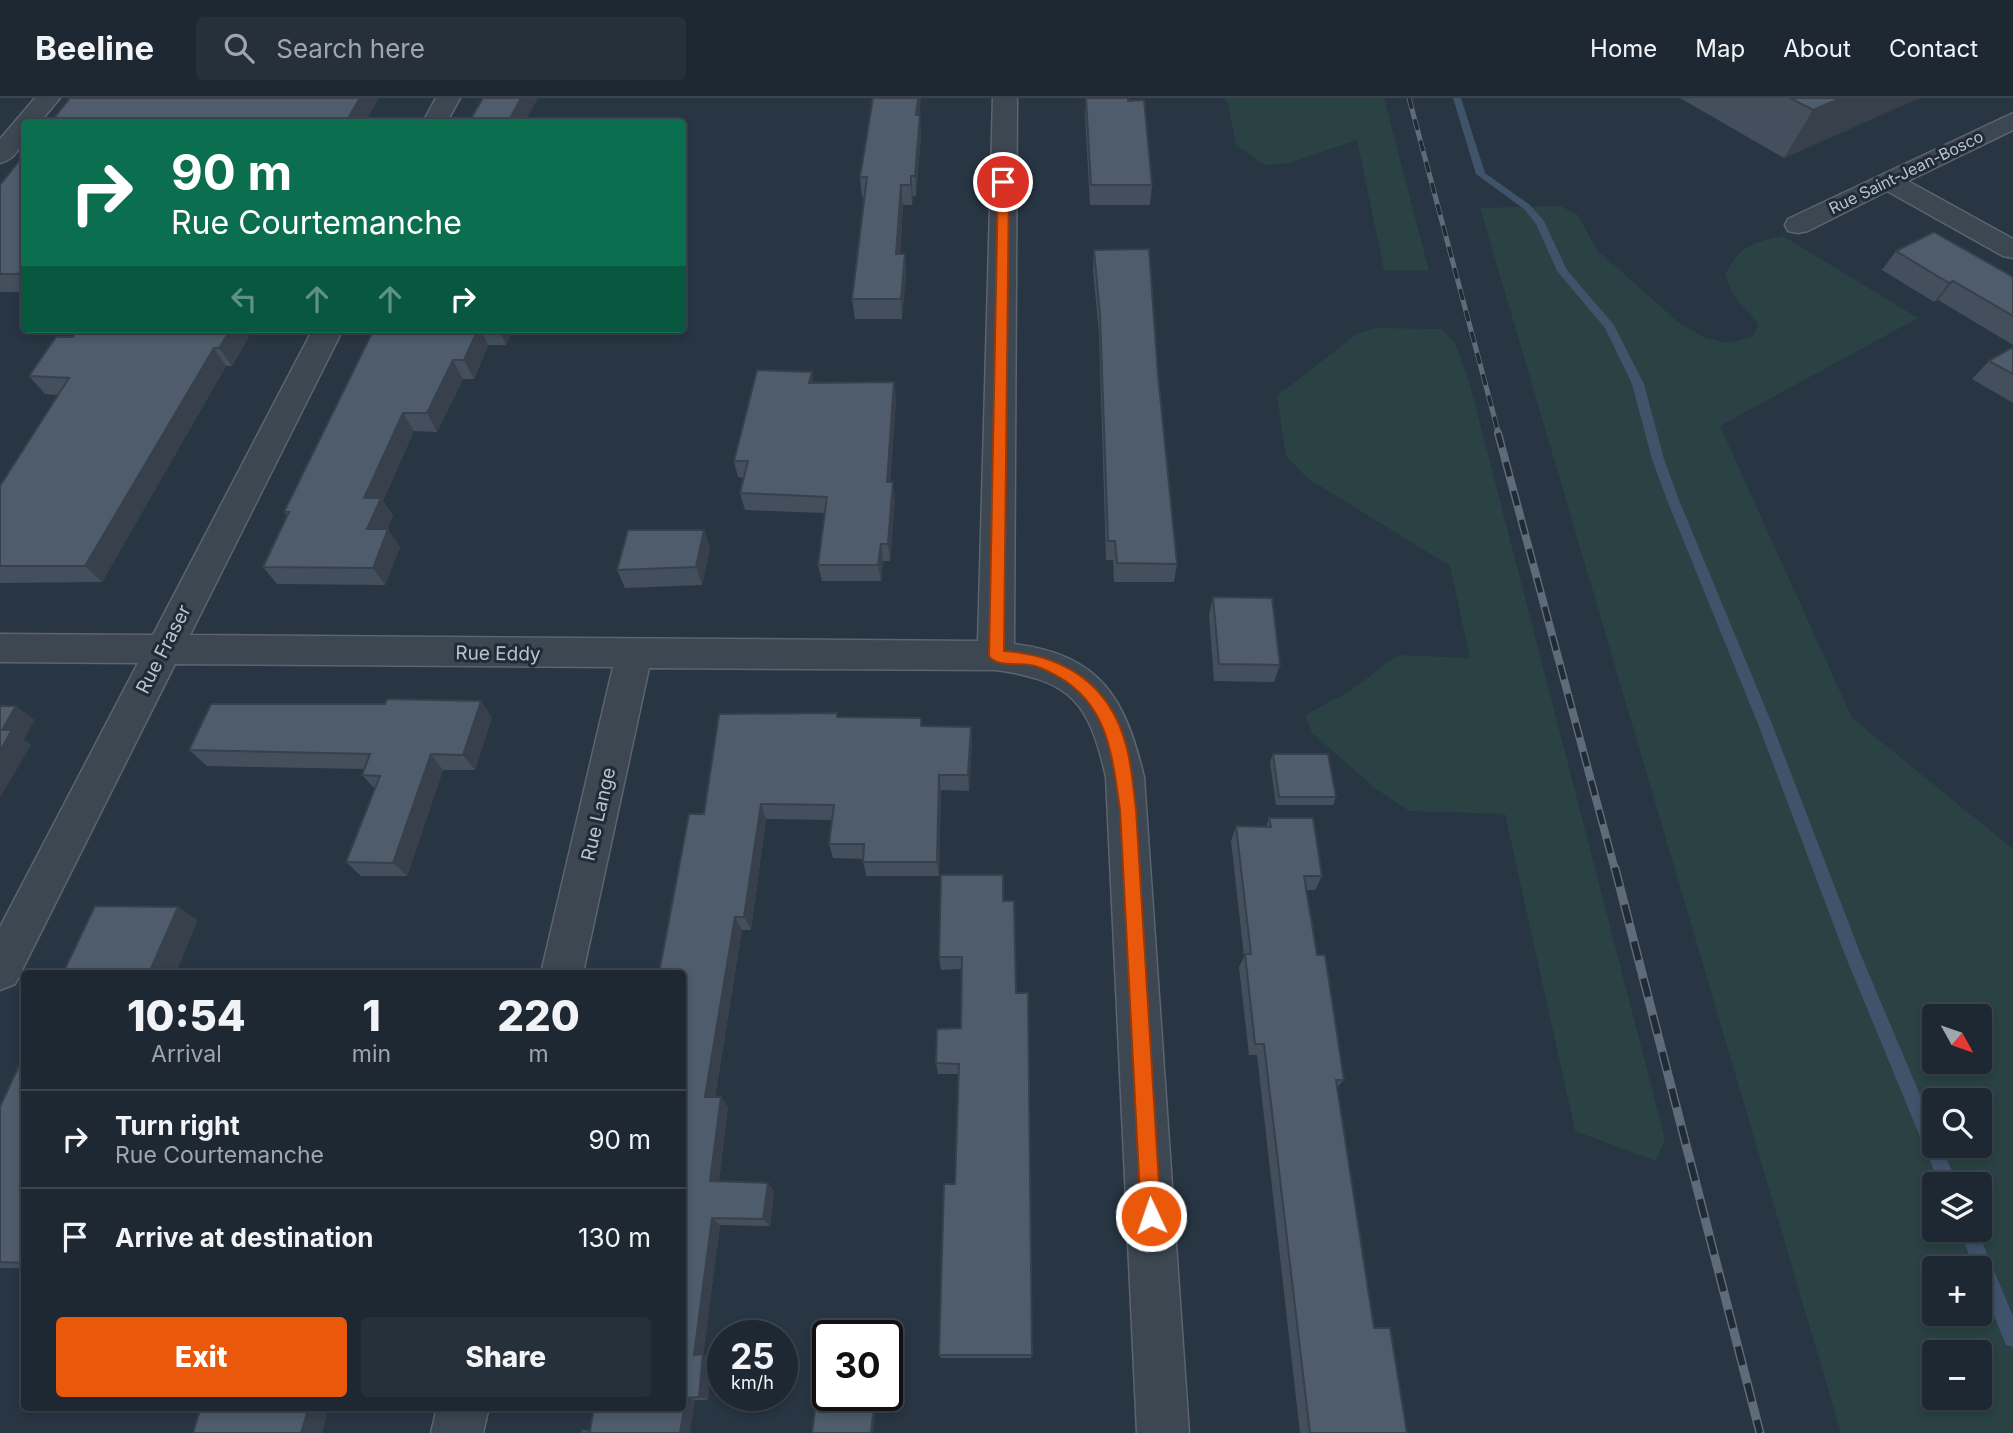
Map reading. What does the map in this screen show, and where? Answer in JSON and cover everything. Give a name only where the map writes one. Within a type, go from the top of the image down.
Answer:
[{"type":"street","points":[[30,119],[48,98]]},
{"type":"street","points":[[436,119],[447,98]]},
{"type":"street","points":[[996,656],[1005,98]]},
{"type":"street","name":"Rue Saint-Jean-Bosco","points":[[1798,225],[2013,120]]},
{"type":"street","points":[[0,155],[21,130]]},
{"type":"street","points":[[1888,181],[2013,250]]},
{"type":"street","name":"Rue Fraser","points":[[0,970],[326,333]]},
{"type":"street","name":"Rue Eddy","points":[[0,648],[996,656],[1032,659],[1056,668],[1076,680],[1094,696],[1107,714],[1119,745],[1128,809],[1163,1433]]},
{"type":"street","name":"Rue Lange","points":[[563,970],[635,655]]},
{"type":"street","points":[[457,1433],[462,1411]]},
{"type":"green space","points":[[1223,98],[1384,98],[1429,271],[1384,270],[1357,140],[1289,163],[1265,165],[1236,145],[1228,103]]},
{"type":"green space","points":[[1561,206],[1578,215],[1597,250],[1677,321],[1703,337],[1726,343],[1752,337],[1759,325],[1733,295],[1725,274],[1748,247],[1783,236],[1918,318],[1720,426],[1852,718],[2013,849],[2013,1433],[1841,1433],[1480,208]]},
{"type":"green space","points":[[1376,328],[1442,329],[1455,343],[1469,381],[1665,1139],[1656,1161],[1575,1131],[1505,814],[1409,811],[1376,789],[1312,733],[1305,715],[1350,691],[1398,655],[1470,658],[1450,566],[1307,478],[1286,456],[1277,396],[1358,333]]},
{"type":"building","points":[[70,98],[360,98],[348,119],[53,119]]},
{"type":"building","points":[[483,98],[521,98],[510,119],[471,119]]},
{"type":"building","points":[[873,98],[918,98],[916,115],[920,115],[915,176],[911,176],[911,185],[901,185],[896,254],[905,254],[901,299],[852,299],[867,177],[860,177]]},
{"type":"building","points":[[1086,98],[1144,100],[1152,185],[1091,185]]},
{"type":"building","points":[[1790,98],[1841,98],[1813,110]]},
{"type":"building","points":[[21,159],[21,270],[18,274],[0,274],[0,185]]},
{"type":"building","points":[[1934,232],[2013,277],[2013,316],[1953,281],[1949,283],[1896,251]]},
{"type":"building","points":[[1149,249],[1158,375],[1177,564],[1117,563],[1115,541],[1108,541],[1100,315],[1094,250]]},
{"type":"building","points":[[76,333],[228,333],[219,348],[214,348],[85,566],[0,566],[0,486],[69,378],[29,376],[56,337],[73,337]]},
{"type":"building","points":[[372,333],[476,333],[464,360],[453,360],[427,413],[403,413],[364,498],[381,498],[367,529],[388,529],[373,568],[263,567],[289,512],[284,512]]},
{"type":"building","points":[[2013,347],[2013,374],[1989,361]]},
{"type":"building","points":[[757,370],[812,372],[809,383],[894,382],[887,482],[893,482],[888,544],[881,544],[878,565],[818,565],[827,497],[740,493],[748,461],[734,461]]},
{"type":"building","points":[[628,530],[704,530],[696,567],[617,570]]},
{"type":"building","points":[[1213,597],[1272,598],[1280,665],[1219,664]]},
{"type":"building","points":[[387,699],[481,701],[463,755],[431,754],[393,863],[346,862],[380,776],[362,775],[370,754],[189,750],[211,704],[385,704]]},
{"type":"building","points":[[0,706],[16,706],[2,730],[12,730],[0,751]]},
{"type":"building","points":[[837,713],[837,717],[921,718],[921,726],[971,727],[968,775],[939,775],[937,862],[863,862],[864,844],[829,844],[834,805],[761,804],[744,917],[735,917],[705,1097],[721,1097],[710,1181],[768,1183],[763,1219],[712,1218],[694,1355],[703,1354],[699,1397],[686,1398],[686,970],[660,970],[689,814],[704,814],[719,714]]},
{"type":"building","points":[[1273,754],[1328,754],[1336,797],[1279,797]]},
{"type":"building","points":[[1269,818],[1313,818],[1322,876],[1304,876],[1317,955],[1325,955],[1344,1080],[1336,1080],[1374,1328],[1390,1328],[1407,1433],[1310,1433],[1264,1044],[1255,1044],[1245,954],[1251,954],[1236,826],[1271,827]]},
{"type":"building","points":[[941,875],[1003,875],[1003,901],[1014,901],[1016,993],[1028,993],[1032,1355],[939,1355],[944,1184],[955,1184],[959,1064],[936,1063],[937,1029],[961,1028],[962,957],[939,957]]},
{"type":"building","points":[[95,906],[178,907],[150,970],[64,970]]},
{"type":"building","points":[[21,1062],[21,1263],[0,1262],[0,1107]]},
{"type":"building","points":[[200,1411],[308,1411],[301,1433],[193,1433]]},
{"type":"building","points":[[593,1411],[684,1411],[680,1433],[581,1433],[582,1430],[590,1431]]},
{"type":"building","points":[[815,1411],[873,1411],[871,1433],[812,1433]]},
{"type":"waterway","points":[[1457,98],[1481,174],[1527,207],[1541,223],[1562,271],[1610,327],[1638,384],[1658,459],[1673,500],[1765,724],[1853,955],[1944,1172]]},
{"type":"waterway","points":[[1973,1242],[2013,1338]]},
{"type":"railway","points":[[1409,98],[1499,435]]},
{"type":"railway","points":[[1498,433],[1615,870]]},
{"type":"railway","points":[[1615,868],[1760,1433]]},
{"type":"route","points":[[1003,182],[996,656],[1032,659],[1056,668],[1076,680],[1094,696],[1107,714],[1119,745],[1128,809],[1151,1216]]}]
